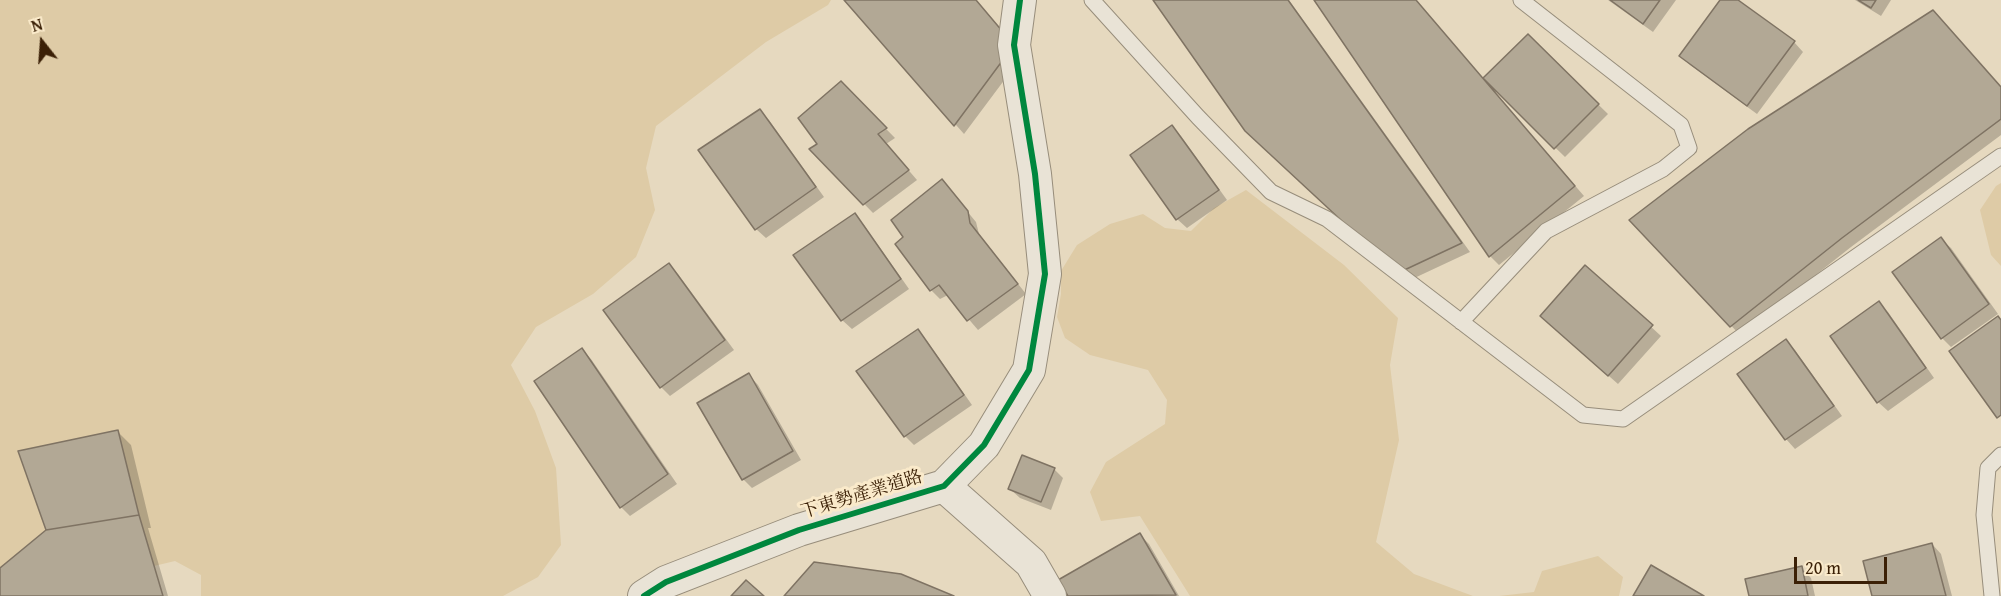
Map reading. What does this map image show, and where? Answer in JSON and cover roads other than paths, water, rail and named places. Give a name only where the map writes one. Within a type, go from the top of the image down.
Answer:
[{"type":"street","name":"下東勢產業道路","points":[[644,596],[666,582],[799,530],[944,486],[984,445],[1029,370],[1045,274],[1035,174],[1014,45],[1020,0]]},
{"type":"street","points":[[944,486],[1031,563],[1050,596]]},
{"type":"lane","points":[[1092,0],[1198,117],[1271,192],[1327,219],[1583,415],[1623,419],[2001,156]]},
{"type":"lane","points":[[1461,322],[1546,231],[1664,169],[1689,148],[1681,125],[1521,0]]},
{"type":"lane","points":[[1992,596],[1984,515],[1988,468],[2001,455]]}]
